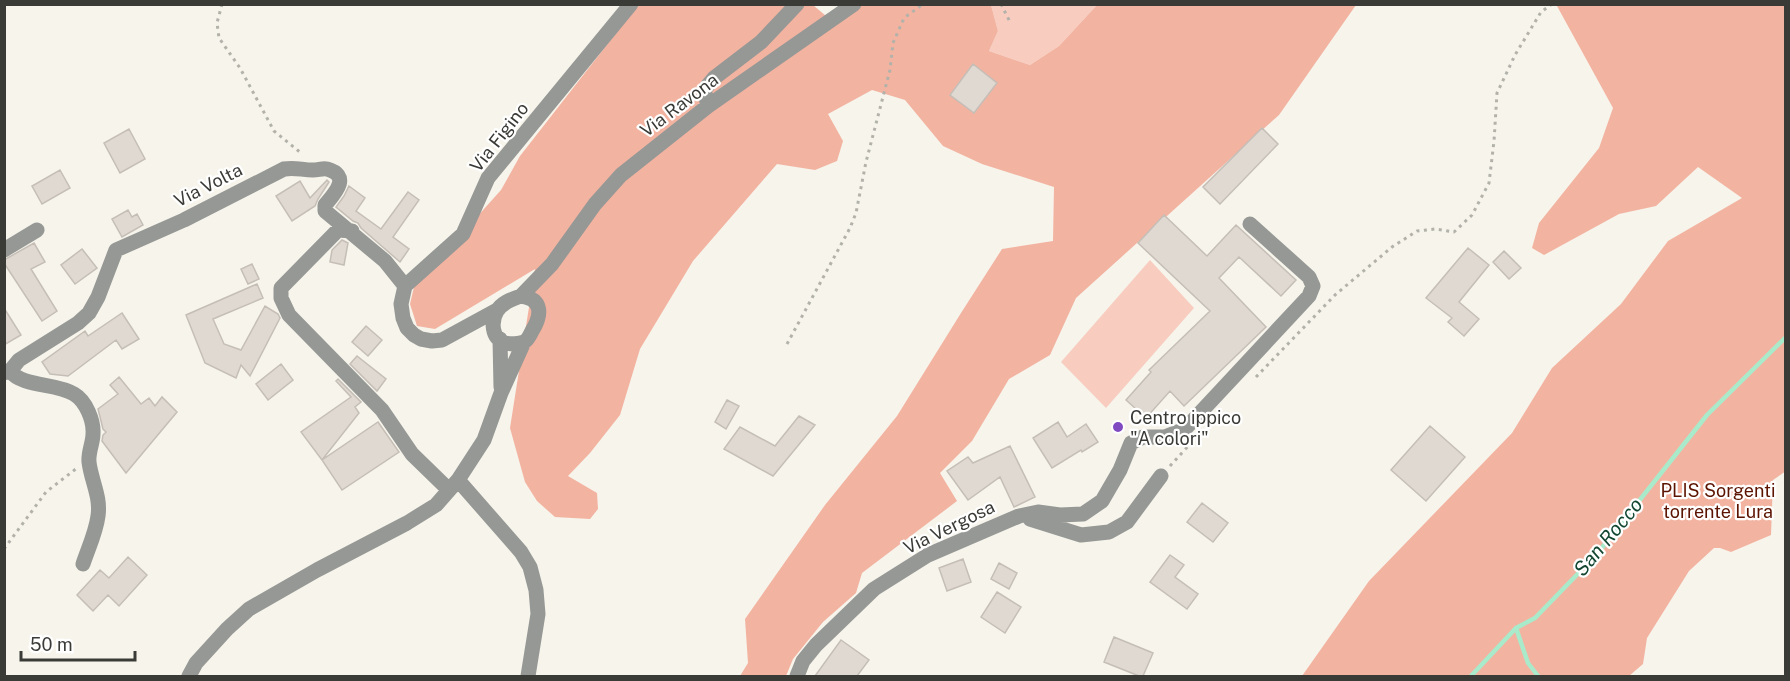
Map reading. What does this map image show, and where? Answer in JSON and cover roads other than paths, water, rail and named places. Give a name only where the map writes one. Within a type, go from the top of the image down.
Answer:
[{"type":"street","name":"Via Figino","points":[[405,286],[463,234],[488,178],[632,4]]},
{"type":"street","points":[[708,106],[704,90],[714,78],[761,42],[797,4]]},
{"type":"street","name":"Via Ravona","points":[[521,296],[552,264],[595,204],[621,175],[708,106],[854,4]]},
{"type":"street","name":"Via Volta","points":[[8,372],[19,360],[78,323],[89,312],[98,297],[116,250],[184,220],[284,169],[326,168],[337,173],[340,185],[325,205],[325,211],[352,231]]},
{"type":"street","name":"Via Vergosa","points":[[797,676],[803,661],[816,645],[874,589],[928,555],[1019,516],[1038,512],[1083,514],[1102,501],[1120,470],[1131,443],[1143,437],[1165,437],[1185,429],[1309,296],[1313,286],[1309,277],[1250,225]]},
{"type":"street","points":[[4,250],[37,230]]},
{"type":"street","points":[[189,676],[196,663],[249,609],[436,505],[453,485],[484,440],[501,393],[524,342],[537,322],[539,313],[537,304],[530,297],[521,296],[509,300],[472,325],[442,340],[421,339],[407,328],[401,304],[405,286],[386,261],[352,231],[338,230],[281,288],[281,298],[289,315],[382,410],[412,454],[453,485],[521,552],[530,567],[537,590],[538,614],[528,676]]},
{"type":"street","name":"Via Ravona","points":[[537,304],[552,264]]},
{"type":"street","points":[[497,310],[493,327],[497,337],[501,393]]},
{"type":"street","points":[[472,325],[504,343],[524,342]]},
{"type":"street","points":[[8,372],[20,378],[63,388],[75,394],[84,402],[93,424],[89,459],[98,500],[98,516],[83,564]]},
{"type":"street","points":[[1019,516],[1081,535],[1109,532],[1127,522],[1161,476]]},
{"type":"waterway","name":"San Rocco","points":[[1471,676],[1516,628],[1535,618],[1597,554],[1707,415],[1786,337]]},
{"type":"waterway","points":[[1516,628],[1528,663],[1538,676]]},
{"type":"place","name":"Centro ippico \"A colori\"","points":[[1118,427]]},
{"type":"park label","name":"PLIS Sorgenti torrente Lura","points":[[1718,500]]}]
